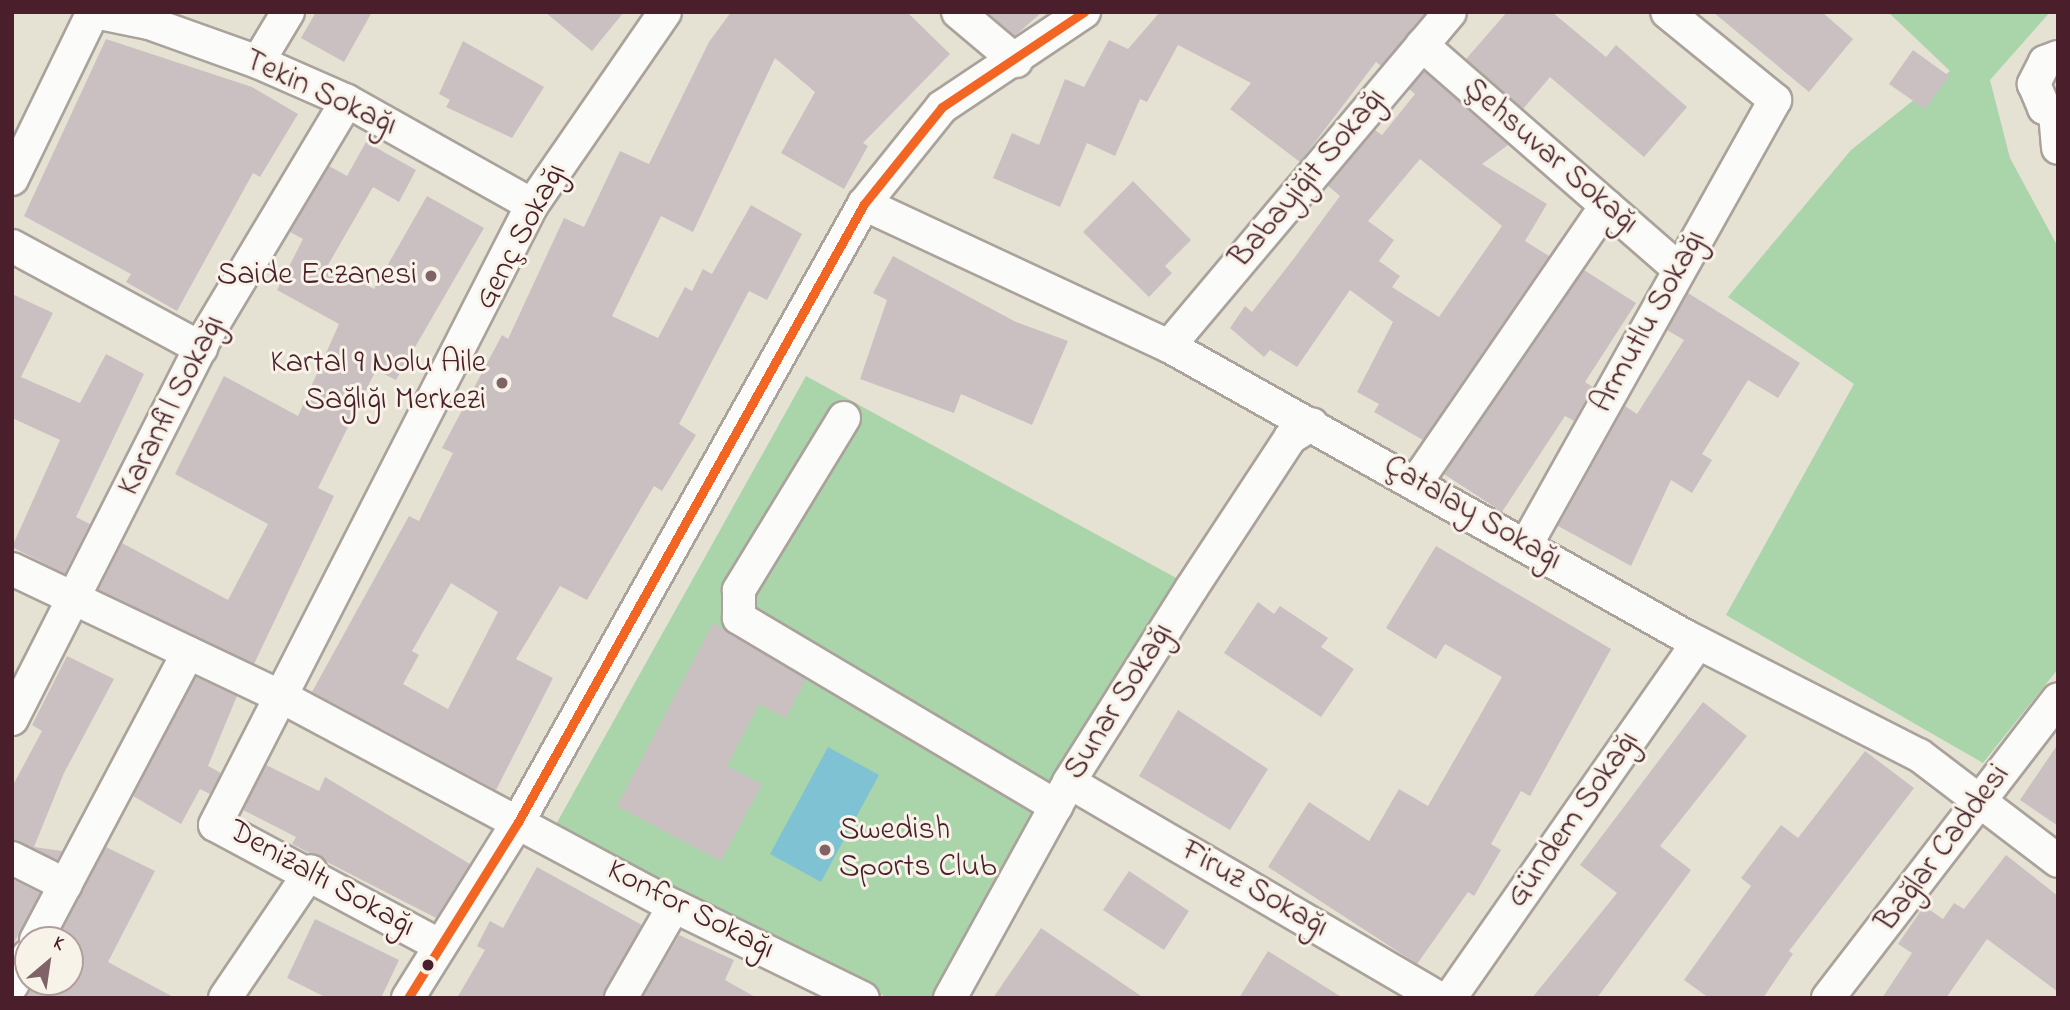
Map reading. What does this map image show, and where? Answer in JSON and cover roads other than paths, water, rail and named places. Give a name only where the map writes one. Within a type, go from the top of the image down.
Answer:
[{"type":"street","name":"Tekin Sokağı","points":[[94,12],[149,23],[258,62],[347,101],[532,205]]},
{"type":"street","points":[[12,179],[94,12]]},
{"type":"street","points":[[258,62],[288,12]]},
{"type":"street","name":"Genç Sokağı","points":[[280,696],[520,238],[532,205],[665,12]]},
{"type":"street","points":[[958,12],[1016,61]]},
{"type":"street","points":[[408,998],[517,822],[864,204],[942,107],[1016,61],[1084,12]]},
{"type":"street","name":"Babayiğit Sokağı","points":[[1169,346],[1450,12]]},
{"type":"street","name":"Armutlu Sokağı","points":[[1526,545],[1775,100],[1667,12]]},
{"type":"street","name":"Şehsuvar Sokağı","points":[[1422,45],[1679,268]]},
{"type":"street","points":[[2058,57],[2045,62],[2034,84],[2044,107],[2057,113],[2058,148]]},
{"type":"street","name":"Karanfil Sokağı","points":[[12,719],[201,348],[347,101]]},
{"type":"street","name":"Çatalay Sokağı","points":[[864,204],[1169,346],[1417,481],[1698,643],[1919,755],[1983,799],[2058,861]]},
{"type":"street","points":[[1417,481],[1606,206]]},
{"type":"street","points":[[12,246],[201,348]]},
{"type":"street","name":"Firuz Sokağı","points":[[844,418],[739,590],[739,618],[1438,998]]},
{"type":"street","name":"Sunar Sokağı","points":[[950,998],[1063,794],[1273,461],[1290,438],[1312,424]]},
{"type":"street","name":"Konfor Sokağı","points":[[12,569],[280,696],[674,906],[861,997]]},
{"type":"street","name":"Gündem Sokağı","points":[[1450,998],[1698,643]]},
{"type":"street","points":[[44,926],[188,653]]},
{"type":"street","name":"Denizaltı Sokağı","points":[[280,696],[215,825],[311,871],[439,945]]},
{"type":"street","name":"Bağlar Caddesi","points":[[1828,998],[2058,699]]},
{"type":"street","points":[[12,858],[66,885]]},
{"type":"street","points":[[225,998],[311,871]]},
{"type":"street","points":[[621,998],[674,906]]},
{"type":"water","points":[[828,747],[879,775],[821,882],[770,854]]},
{"type":"place","name":"Saide Eczanesi","points":[[431,276]]},
{"type":"place","name":"Kartal 9 Nolu Aile Sağlığı Merkezi","points":[[502,383]]},
{"type":"place","name":"Swedish Sports Club","points":[[825,850]]}]
